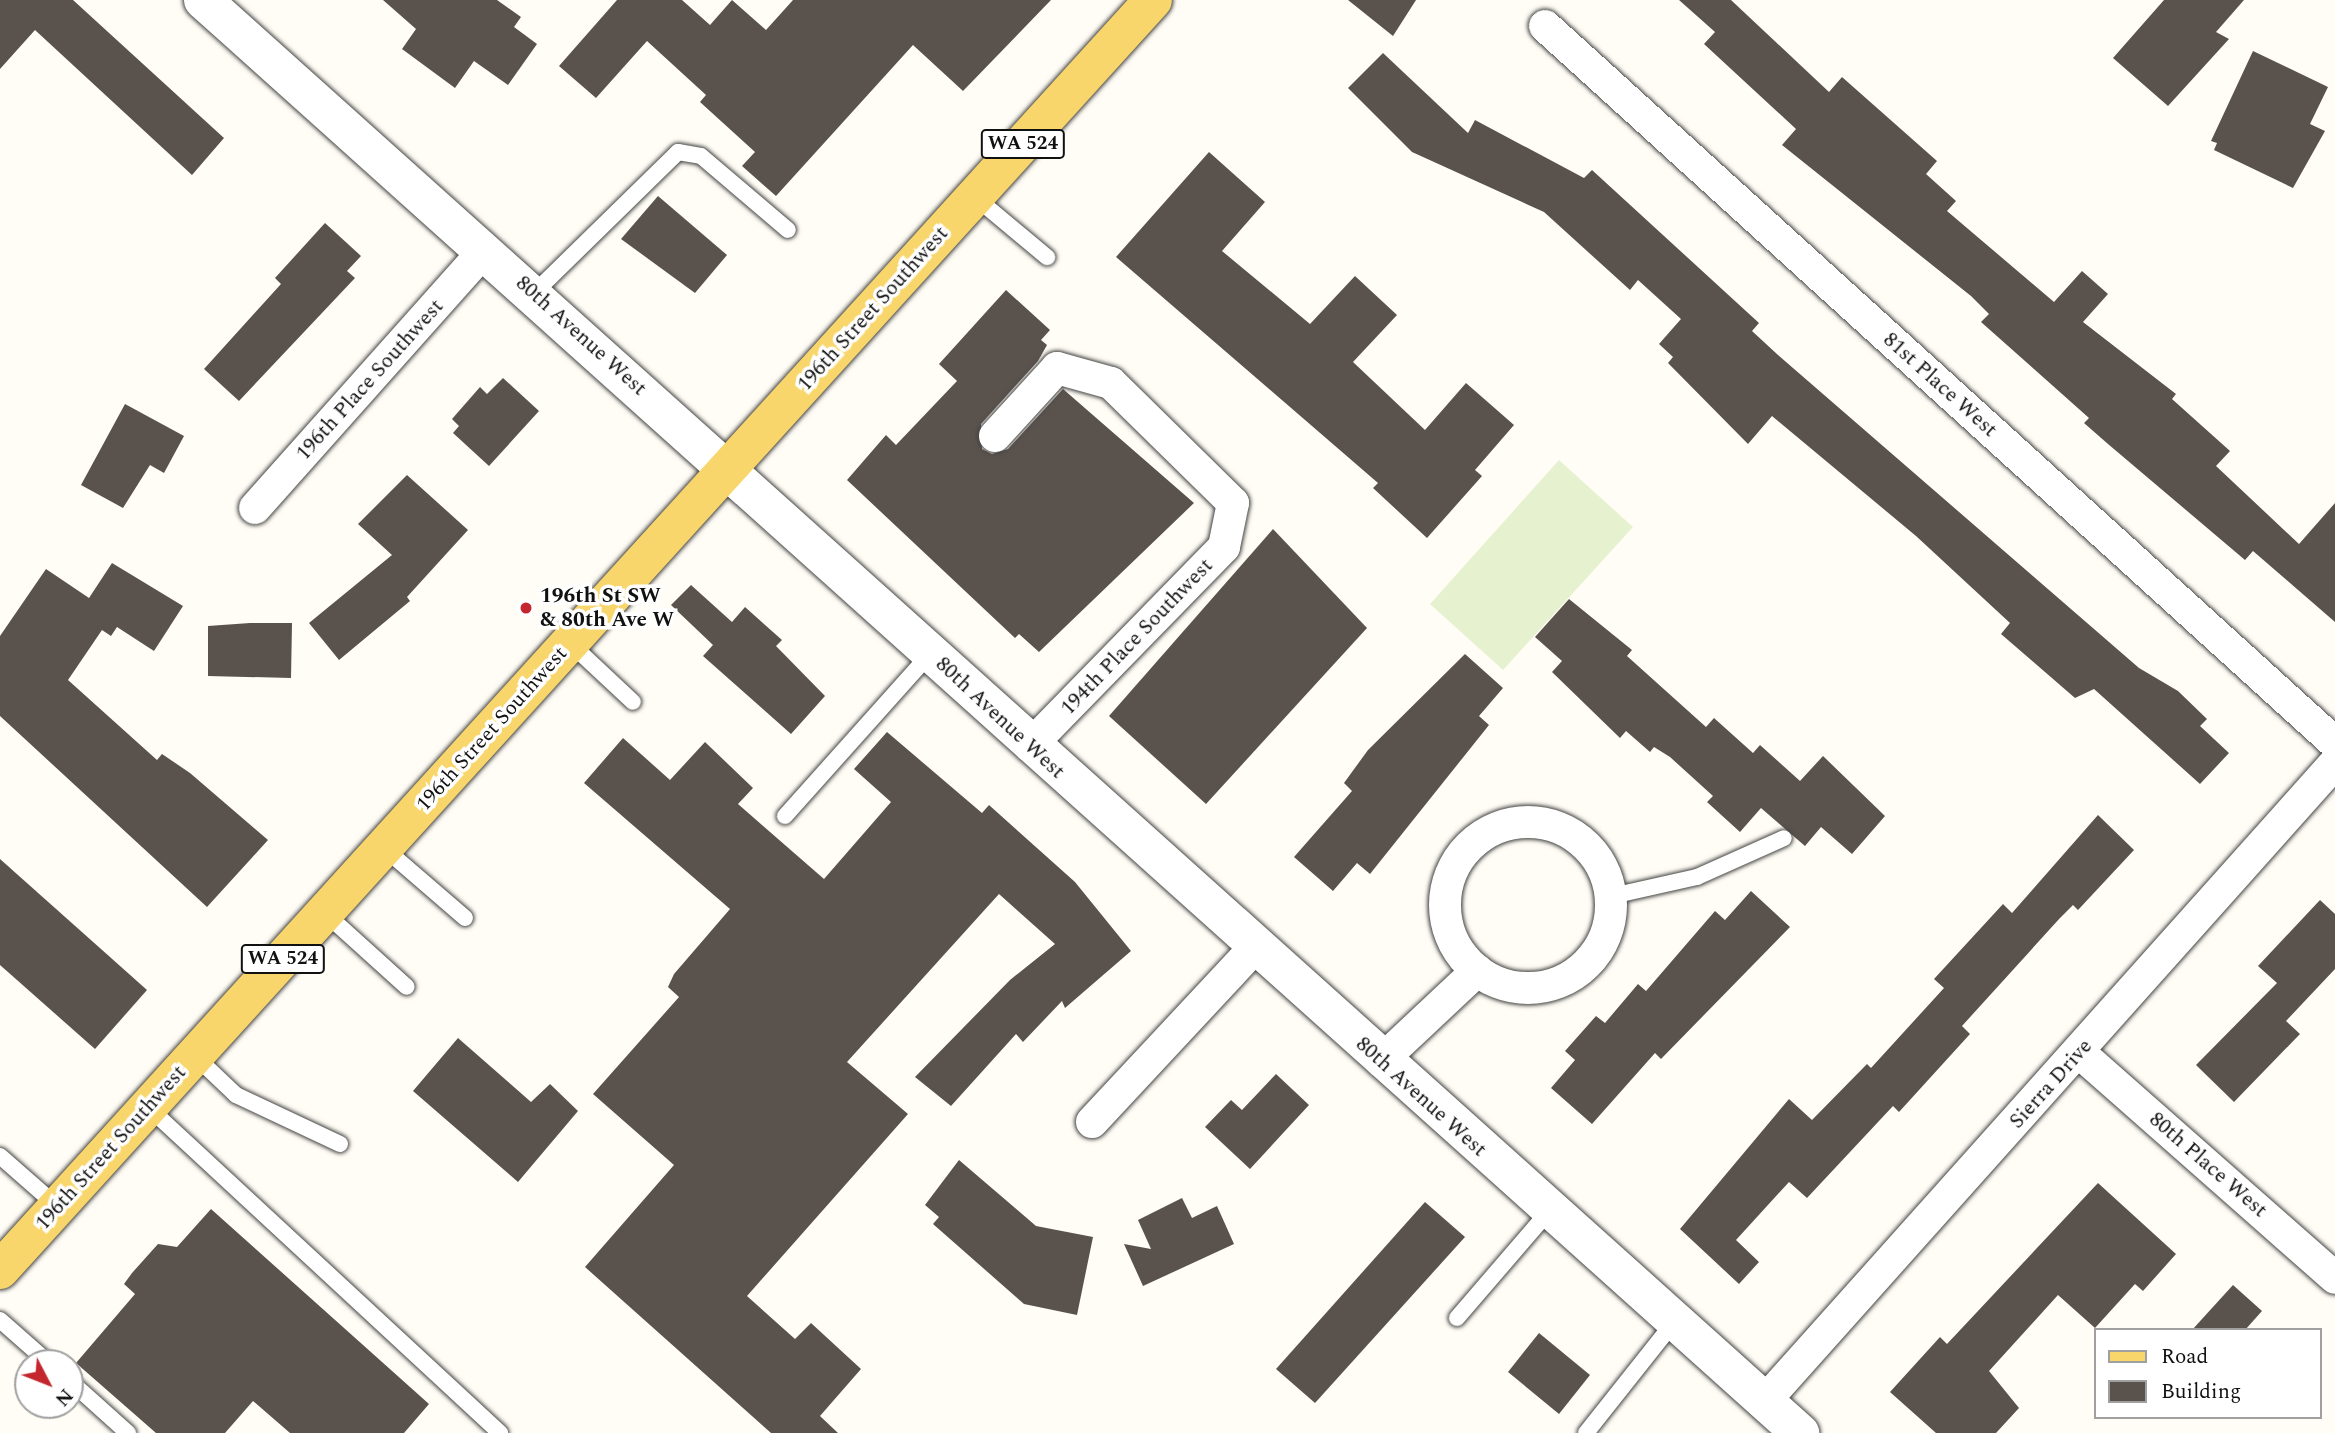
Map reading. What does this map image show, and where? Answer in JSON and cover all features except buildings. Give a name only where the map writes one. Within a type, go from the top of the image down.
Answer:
[{"type":"main road","name":"196th Street Southwest","points":[[0,1270],[1153,0]]},
{"type":"street","name":"80th Avenue West","points":[[203,0],[729,468],[1030,746],[1381,1062],[1800,1433]]},
{"type":"street","name":"81st Place West","points":[[1545,26],[2335,743]]},
{"type":"street","name":"196th Place Southwest","points":[[255,509],[485,251]]},
{"type":"street","name":"194th Place Southwest","points":[[995,436],[1057,368],[1111,383],[1233,503],[1224,547],[1030,746]]},
{"type":"street","name":"Sierra Drive","points":[[1764,1402],[2080,1053],[2335,763]]},
{"type":"street","points":[[1513,822],[1567,830],[1605,869],[1612,896],[1599,949],[1569,977],[1529,989],[1477,971],[1458,951],[1445,898],[1466,849],[1488,831],[1513,822]]},
{"type":"street","points":[[1092,1122],[1254,948]]},
{"type":"street","points":[[1381,1062],[1477,971]]},
{"type":"street","name":"80th Place West","points":[[2080,1053],[2335,1278]]},
{"type":"lane","points":[[533,294],[678,152],[701,156],[788,230]]},
{"type":"lane","points":[[975,197],[1047,257]]},
{"type":"lane","points":[[570,643],[632,702]]},
{"type":"lane","points":[[785,816],[930,654]]},
{"type":"lane","points":[[1612,896],[1697,877],[1784,838]]},
{"type":"lane","points":[[384,848],[465,918]]},
{"type":"lane","points":[[325,913],[407,987]]},
{"type":"lane","points":[[195,1056],[236,1095],[340,1144]]},
{"type":"lane","points":[[148,1107],[500,1433]]},
{"type":"lane","points":[[0,1156],[58,1207]]},
{"type":"lane","points":[[1457,1318],[1549,1211]]},
{"type":"lane","points":[[0,1320],[33,1349]]},
{"type":"lane","points":[[1586,1433],[1674,1322]]},
{"type":"lane","points":[[84,1394],[128,1433]]},
{"type":"green space","points":[[1559,460],[1633,527],[1503,670],[1430,604]]},
{"type":"place","name":"196th St SW & 80th Ave W","points":[[526,608]]}]
